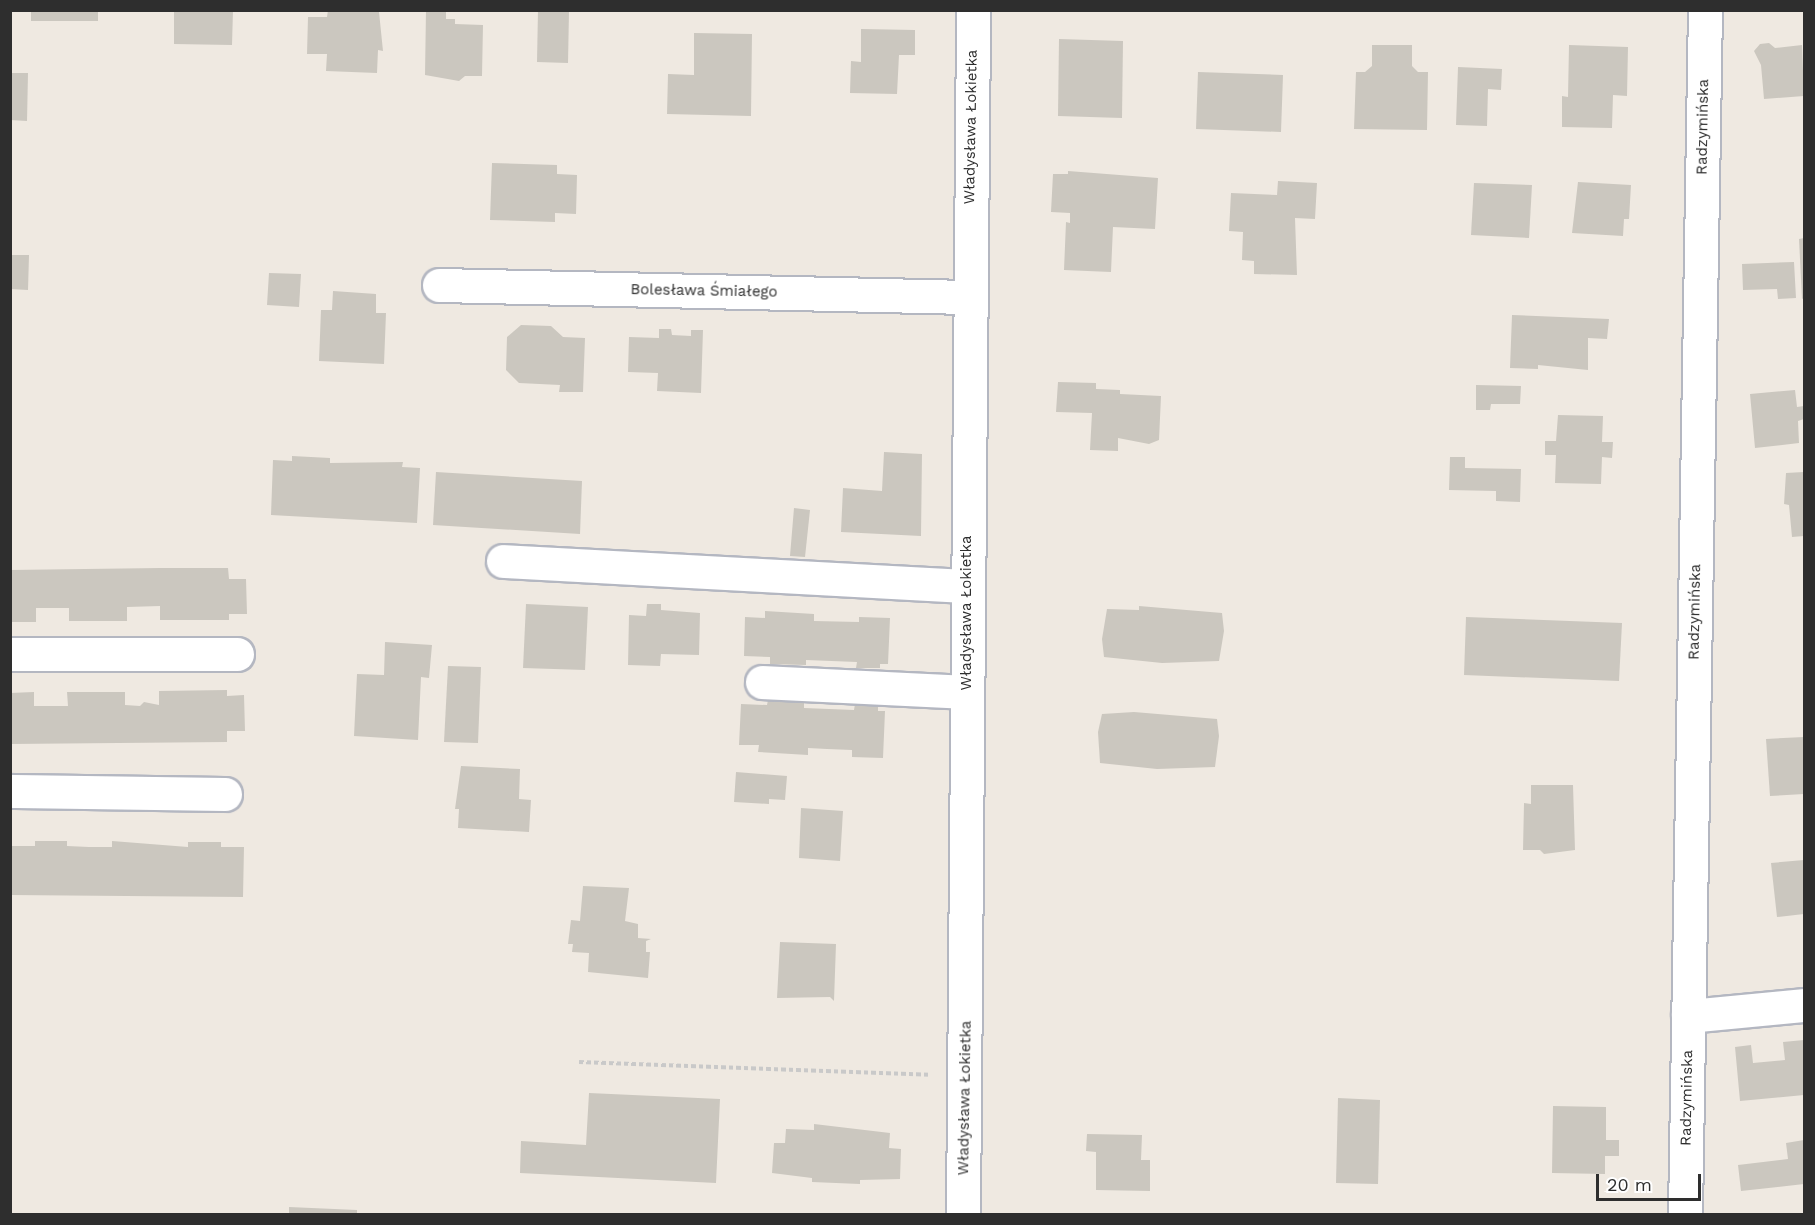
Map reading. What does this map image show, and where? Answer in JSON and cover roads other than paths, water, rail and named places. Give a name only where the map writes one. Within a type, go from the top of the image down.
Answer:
[{"type":"street","name":"Władysława Łokietka","points":[[963,1215],[966,1076],[967,586],[973,10]]},
{"type":"street","name":"Radzymińska","points":[[1685,1215],[1705,10]]},
{"type":"street","name":"Bolesława Śmiałego","points":[[439,285],[969,297]]},
{"type":"street","points":[[503,561],[967,586]]},
{"type":"street","points":[[10,654],[237,654]]},
{"type":"street","points":[[762,682],[967,692]]},
{"type":"street","points":[[10,791],[225,794]]},
{"type":"street","points":[[1688,1016],[1804,1005]]}]
